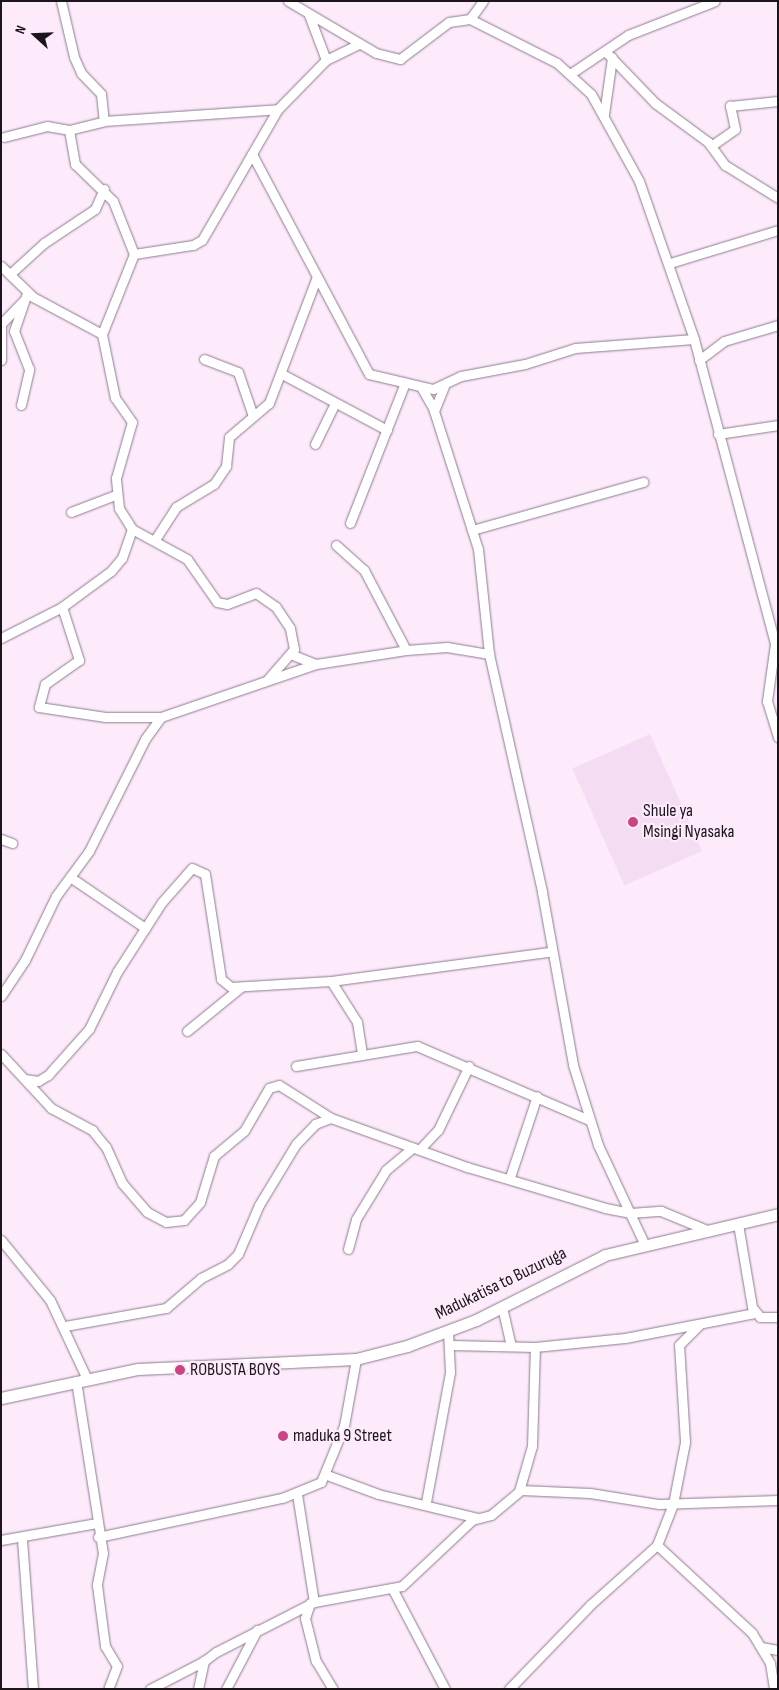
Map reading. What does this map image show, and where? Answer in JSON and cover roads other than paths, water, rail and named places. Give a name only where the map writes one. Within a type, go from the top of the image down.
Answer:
[{"type":"main road","name":"Madukatisa to Buzuruga","points":[[1,1398],[81,1380],[176,1366],[356,1359],[448,1331],[502,1307],[579,1264],[644,1243],[778,1214]]},
{"type":"street","points":[[61,1],[74,57],[81,73],[101,94],[104,121]]},
{"type":"street","points":[[288,1],[308,15],[359,44],[400,59],[449,22],[470,19],[557,63],[570,74],[604,114],[640,181],[670,263],[700,360],[718,434],[775,630],[775,654],[768,710],[778,737]]},
{"type":"street","points":[[470,19],[483,1]]},
{"type":"street","points":[[570,74],[628,35],[715,1]]},
{"type":"street","points":[[308,15],[326,60]]},
{"type":"street","points":[[134,254],[193,245],[202,240],[278,110],[326,60],[359,44]]},
{"type":"street","points":[[604,51],[646,94],[711,146],[725,165],[778,198]]},
{"type":"street","points":[[604,114],[612,58]]},
{"type":"street","points":[[711,146],[735,129],[730,106],[778,101]]},
{"type":"street","points":[[4,138],[47,126],[69,130],[104,121],[278,110]]},
{"type":"street","points":[[69,130],[75,164],[104,189],[119,210],[134,254],[102,334],[115,398],[132,422],[114,495],[132,529],[156,538],[192,564],[217,602],[227,604],[256,593],[265,597],[290,628],[293,655]]},
{"type":"street","points":[[252,154],[363,368],[378,378],[421,387],[444,386],[461,376],[525,364],[575,348],[694,339]]},
{"type":"street","points":[[10,274],[44,243],[95,209],[104,189]]},
{"type":"street","points":[[670,263],[778,230]]},
{"type":"street","points":[[1,266],[10,274],[25,297],[102,334]]},
{"type":"street","points":[[156,538],[176,507],[214,484],[226,466],[229,437],[269,403],[282,374],[316,279]]},
{"type":"street","points":[[1,360],[1,324],[25,297]]},
{"type":"street","points":[[21,405],[29,368],[14,330],[25,297]]},
{"type":"street","points":[[700,360],[724,341],[778,325]]},
{"type":"street","points":[[204,359],[238,372],[253,416]]},
{"type":"street","points":[[282,374],[334,405],[387,430]]},
{"type":"street","points":[[350,522],[405,383]]},
{"type":"street","points":[[434,411],[444,386]]},
{"type":"street","points":[[421,387],[434,411],[472,530],[489,654],[542,892],[549,952],[589,1120],[644,1243]]},
{"type":"street","points":[[315,444],[334,405]]},
{"type":"street","points":[[718,434],[778,425]]},
{"type":"street","points":[[472,530],[643,482]]},
{"type":"street","points":[[71,512],[114,495]]},
{"type":"street","points":[[1,638],[62,608],[118,564],[132,529]]},
{"type":"street","points":[[336,545],[364,570],[406,650]]},
{"type":"street","points":[[62,608],[79,660],[45,684],[39,707],[105,717],[161,717],[316,664],[406,650],[447,647],[489,654]]},
{"type":"street","points":[[293,655],[316,664]]},
{"type":"street","points":[[268,679],[293,655]]},
{"type":"street","points":[[768,710],[778,708]]},
{"type":"street","points":[[1,996],[161,717]]},
{"type":"street","points":[[1,839],[12,843]]},
{"type":"street","points":[[25,1079],[38,1081],[48,1075],[89,1029],[105,989],[145,928],[182,877],[192,868],[199,868],[210,897],[221,979],[231,986],[331,981],[549,952]]},
{"type":"street","points":[[70,877],[145,928]]},
{"type":"street","points":[[331,981],[357,1022],[362,1052]]},
{"type":"street","points":[[187,1031],[242,986]]},
{"type":"street","points":[[296,1066],[362,1052],[417,1046],[469,1066],[589,1120]]},
{"type":"street","points":[[1,1054],[50,1108],[92,1130],[106,1147],[122,1183],[147,1212],[166,1222],[184,1220],[200,1202],[214,1156],[244,1130],[269,1088],[284,1086],[332,1118],[478,1171],[510,1177],[566,1198],[630,1213],[661,1211],[707,1230]]},
{"type":"street","points":[[348,1249],[356,1219],[386,1170],[438,1130],[469,1066]]},
{"type":"street","points":[[510,1177],[537,1096]]},
{"type":"street","points":[[66,1326],[166,1308],[202,1278],[228,1264],[238,1254],[260,1205],[296,1144],[315,1124],[332,1118]]},
{"type":"street","points":[[738,1224],[755,1313]]},
{"type":"street","points":[[1,1240],[66,1326],[81,1380],[94,1473],[96,1523],[103,1553],[97,1584],[106,1646],[117,1666],[108,1689]]},
{"type":"street","points":[[502,1307],[511,1346]]},
{"type":"street","points":[[451,1345],[535,1347],[700,1324],[755,1313],[778,1317]]},
{"type":"street","points":[[509,1689],[590,1606],[657,1544],[674,1504],[685,1433],[679,1345],[700,1324]]},
{"type":"street","points":[[426,1502],[446,1401],[451,1345],[448,1331]]},
{"type":"street","points":[[150,1689],[204,1661],[258,1628],[312,1603],[357,1592],[393,1590],[477,1518],[491,1515],[519,1491],[532,1446],[535,1347]]},
{"type":"street","points":[[98,1537],[297,1494],[327,1475],[344,1426],[356,1359]]},
{"type":"street","points":[[327,1475],[378,1494],[426,1502],[477,1518]]},
{"type":"street","points":[[519,1491],[582,1493],[674,1504],[778,1500]]},
{"type":"street","points":[[297,1494],[312,1603],[305,1618],[316,1661],[333,1689]]},
{"type":"street","points":[[1,1540],[22,1539],[96,1523]]},
{"type":"street","points":[[22,1539],[33,1689]]},
{"type":"street","points":[[657,1544],[743,1623],[770,1663],[774,1689]]},
{"type":"street","points":[[393,1590],[444,1689]]},
{"type":"street","points":[[226,1689],[258,1628]]},
{"type":"street","points":[[761,1647],[778,1650],[770,1663]]},
{"type":"street","points":[[198,1689],[204,1661]]},
{"type":"place","name":"Shule ya Msingi Nyasaka","points":[[633,822]]},
{"type":"place","name":"ROBUSTA BOYS","points":[[180,1370]]},
{"type":"place","name":"maduka 9 Street","points":[[283,1436]]}]
